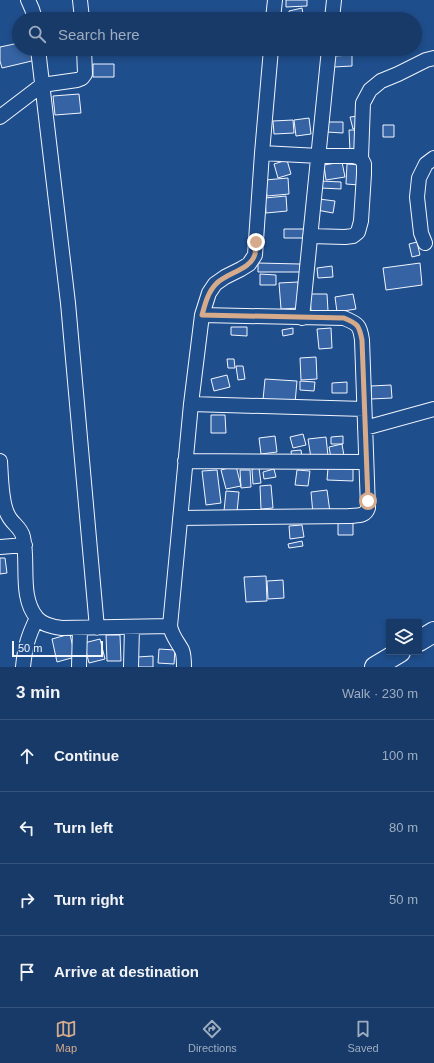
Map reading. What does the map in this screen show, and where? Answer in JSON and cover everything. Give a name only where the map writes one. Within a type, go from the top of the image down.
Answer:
[{"type":"highway","points":[[422,639],[434,632]]},
{"type":"highway","points":[[375,667],[395,655]]},
{"type":"street","points":[[28,0],[33,12]]},
{"type":"street","points":[[80,0],[81,12]]},
{"type":"street","points":[[274,12],[275,0]]},
{"type":"street","points":[[333,12],[334,0]]},
{"type":"street","points":[[39,56],[68,303],[97,628]]},
{"type":"street","points":[[0,117],[42,85],[82,78],[85,74],[84,56]]},
{"type":"street","points":[[184,667],[182,651],[172,634],[170,626],[185,461],[202,315],[209,293],[216,284],[225,277],[249,264],[255,255],[270,56]]},
{"type":"street","points":[[302,318],[328,56]]},
{"type":"street","points":[[310,236],[345,237],[353,236],[358,232],[362,221],[364,174],[364,164],[361,158],[363,102],[370,90],[381,81],[426,60],[434,58]]},
{"type":"street","points":[[262,153],[353,156],[361,158]]},
{"type":"street","points":[[425,243],[421,233],[417,197],[419,178],[426,164],[434,158]]},
{"type":"street","points":[[180,518],[362,515],[368,508],[362,340],[360,330],[355,323],[344,318],[202,315]]},
{"type":"street","points":[[191,404],[364,409]]},
{"type":"street","points":[[365,428],[434,409]]},
{"type":"street","points":[[0,461],[4,505],[9,518],[19,528],[23,536],[25,545],[27,594],[30,606],[37,618],[49,626],[62,628],[170,626]]},
{"type":"street","points":[[185,461],[366,462]]},
{"type":"street","points":[[0,547],[25,545]]},
{"type":"street","points":[[23,667],[26,644],[37,618]]},
{"type":"street","points":[[131,667],[132,627]]},
{"type":"street","points":[[79,667],[80,628]]},
{"type":"building","points":[[286,0],[307,0],[307,6],[286,7]]},
{"type":"building","points":[[302,8],[303,12],[289,12]]},
{"type":"building","points":[[12,44],[12,56],[35,56],[36,60],[2,68],[0,61],[0,47]]},
{"type":"building","points":[[334,56],[352,56],[352,66],[334,67]]},
{"type":"building","points":[[93,64],[114,64],[114,77],[93,77]]},
{"type":"building","points":[[79,94],[81,113],[55,115],[53,96]]},
{"type":"building","points":[[359,116],[361,127],[353,129],[350,117]]},
{"type":"building","points":[[309,118],[311,134],[296,136],[294,120]]},
{"type":"building","points":[[293,120],[294,133],[274,134],[273,121]]},
{"type":"building","points":[[327,122],[343,122],[343,133],[327,132]]},
{"type":"building","points":[[383,125],[394,125],[394,137],[383,137]]},
{"type":"building","points":[[349,130],[359,130],[361,151],[350,151]]},
{"type":"building","points":[[287,160],[291,174],[278,178],[274,164]]},
{"type":"building","points":[[342,162],[345,177],[326,180],[324,165]]},
{"type":"building","points":[[347,164],[361,165],[359,185],[346,184]]},
{"type":"building","points":[[288,178],[289,194],[267,196],[265,180]]},
{"type":"building","points":[[321,181],[341,182],[341,189],[321,188]]},
{"type":"building","points":[[286,196],[287,211],[266,213],[265,198]]},
{"type":"building","points":[[319,199],[335,201],[333,213],[317,210]]},
{"type":"building","points":[[284,229],[308,229],[309,238],[284,238]]},
{"type":"building","points":[[417,242],[420,255],[412,257],[409,244]]},
{"type":"building","points":[[258,263],[300,264],[300,272],[258,272]]},
{"type":"building","points":[[420,263],[422,285],[386,290],[383,268]]},
{"type":"building","points":[[332,266],[333,277],[318,278],[317,268]]},
{"type":"building","points":[[260,274],[276,275],[276,285],[260,285]]},
{"type":"building","points":[[298,282],[300,308],[281,309],[279,283]]},
{"type":"building","points":[[310,294],[327,294],[328,311],[311,311]]},
{"type":"building","points":[[353,294],[356,309],[337,312],[335,297]]},
{"type":"building","points":[[231,327],[247,327],[247,336],[231,335]]},
{"type":"building","points":[[293,328],[293,334],[283,336],[282,330]]},
{"type":"building","points":[[331,328],[332,348],[319,349],[317,329]]},
{"type":"building","points":[[316,357],[317,379],[301,380],[300,358]]},
{"type":"building","points":[[227,359],[234,359],[235,368],[228,368]]},
{"type":"building","points":[[236,366],[243,366],[245,379],[238,380]]},
{"type":"building","points":[[227,375],[230,387],[214,391],[211,379]]},
{"type":"building","points":[[265,379],[297,381],[295,403],[263,400]]},
{"type":"building","points":[[300,381],[315,382],[314,391],[300,390]]},
{"type":"building","points":[[347,382],[347,393],[332,393],[332,383]]},
{"type":"building","points":[[391,385],[392,398],[371,399],[371,386]]},
{"type":"building","points":[[211,415],[225,415],[226,433],[211,433]]},
{"type":"building","points":[[303,434],[306,445],[293,448],[290,437]]},
{"type":"building","points":[[275,436],[277,452],[261,454],[259,438]]},
{"type":"building","points":[[343,436],[343,444],[331,444],[331,437]]},
{"type":"building","points":[[326,437],[328,456],[311,458],[308,439]]},
{"type":"building","points":[[342,444],[344,456],[331,458],[329,447]]},
{"type":"building","points":[[301,450],[302,457],[292,458],[291,451]]},
{"type":"building","points":[[236,466],[241,486],[226,489],[221,470]]},
{"type":"building","points":[[259,468],[261,483],[253,484],[252,469]]},
{"type":"building","points":[[328,468],[353,469],[353,481],[327,480]]},
{"type":"building","points":[[274,469],[276,477],[264,479],[263,472]]},
{"type":"building","points":[[217,470],[221,503],[206,505],[202,471]]},
{"type":"building","points":[[240,470],[250,470],[251,487],[241,488]]},
{"type":"building","points":[[297,470],[310,471],[308,486],[295,485]]},
{"type":"building","points":[[271,485],[273,508],[261,509],[260,486]]},
{"type":"building","points":[[327,490],[330,512],[313,514],[311,492]]},
{"type":"building","points":[[226,491],[239,492],[237,512],[224,511]]},
{"type":"building","points":[[338,523],[353,523],[353,535],[338,535]]},
{"type":"building","points":[[302,525],[304,537],[290,539],[289,526]]},
{"type":"building","points":[[302,541],[303,546],[289,548],[288,544]]},
{"type":"building","points":[[0,558],[5,558],[7,573],[0,574]]},
{"type":"building","points":[[266,576],[267,601],[246,602],[244,577]]},
{"type":"building","points":[[283,580],[284,598],[268,599],[267,581]]},
{"type":"building","points":[[70,634],[75,657],[57,662],[52,639]]},
{"type":"building","points":[[106,635],[120,635],[121,661],[107,661]]},
{"type":"building","points":[[100,639],[105,659],[89,663],[84,643]]},
{"type":"building","points":[[159,649],[175,650],[174,664],[158,663]]},
{"type":"building","points":[[153,656],[153,667],[137,667],[137,657]]},
{"type":"route","points":[[256,242],[255,255],[249,264],[225,277],[216,284],[209,293],[202,315],[344,318],[355,323],[360,330],[362,340],[368,501]]}]
